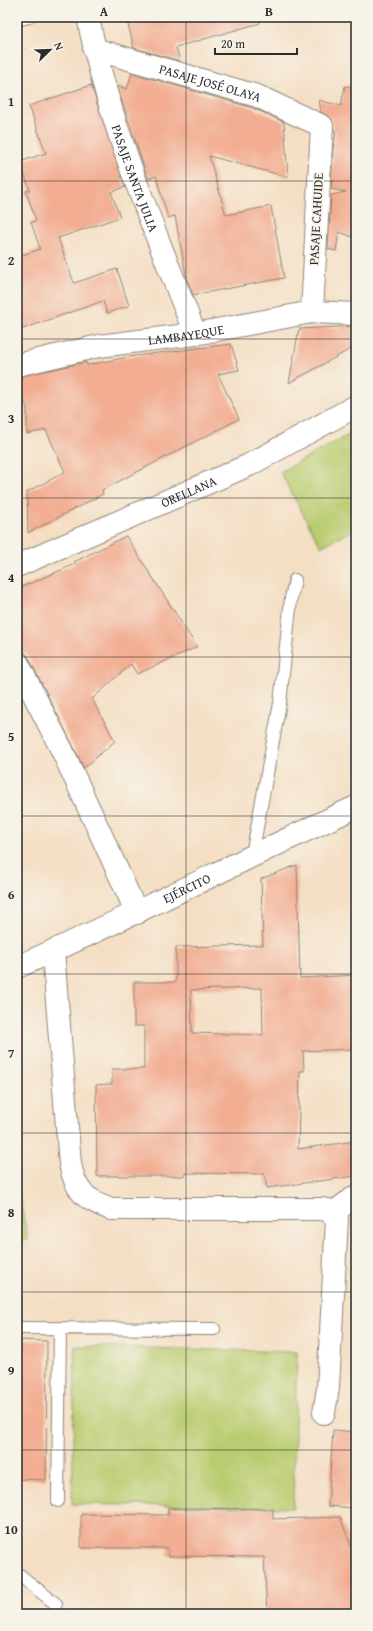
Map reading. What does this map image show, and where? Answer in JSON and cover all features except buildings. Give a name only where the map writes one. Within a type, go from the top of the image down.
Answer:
[{"type":"street","name":"PASAJE SANTA JULIA","points":[[88,17],[94,48],[116,126],[195,334]]},
{"type":"street","name":"PASAJE JOSÉ OLAYA","points":[[94,48],[257,96],[322,126]]},
{"type":"street","name":"PASAJE CAHUIDE","points":[[312,312],[322,126]]},
{"type":"street","name":"LAMBAYEQUE","points":[[17,365],[99,346],[195,334],[312,312],[356,314]]},
{"type":"street","name":"ORELLANA","points":[[17,566],[249,465],[356,406]]},
{"type":"street","points":[[17,662],[62,750],[137,913]]},
{"type":"street","name":"EJÉRCITO","points":[[17,967],[137,913],[252,855],[356,807]]},
{"type":"street","points":[[53,951],[70,1164],[73,1179],[79,1192],[93,1202],[111,1209],[320,1209],[328,1210],[338,1218],[328,1388],[324,1414]]},
{"type":"street","points":[[333,1213],[356,1196]]},
{"type":"lane","points":[[17,20],[30,17]]},
{"type":"lane","points":[[252,855],[280,702],[291,598],[295,580]]},
{"type":"lane","points":[[17,1328],[214,1329]]},
{"type":"lane","points":[[58,1501],[60,1328]]},
{"type":"lane","points":[[17,1574],[56,1604]]},
{"type":"green space","points":[[356,431],[356,528],[321,547],[280,472]]},
{"type":"green space","points":[[17,1184],[28,1239],[17,1241]]},
{"type":"green space","points":[[75,1346],[297,1352],[293,1508],[72,1504]]}]
